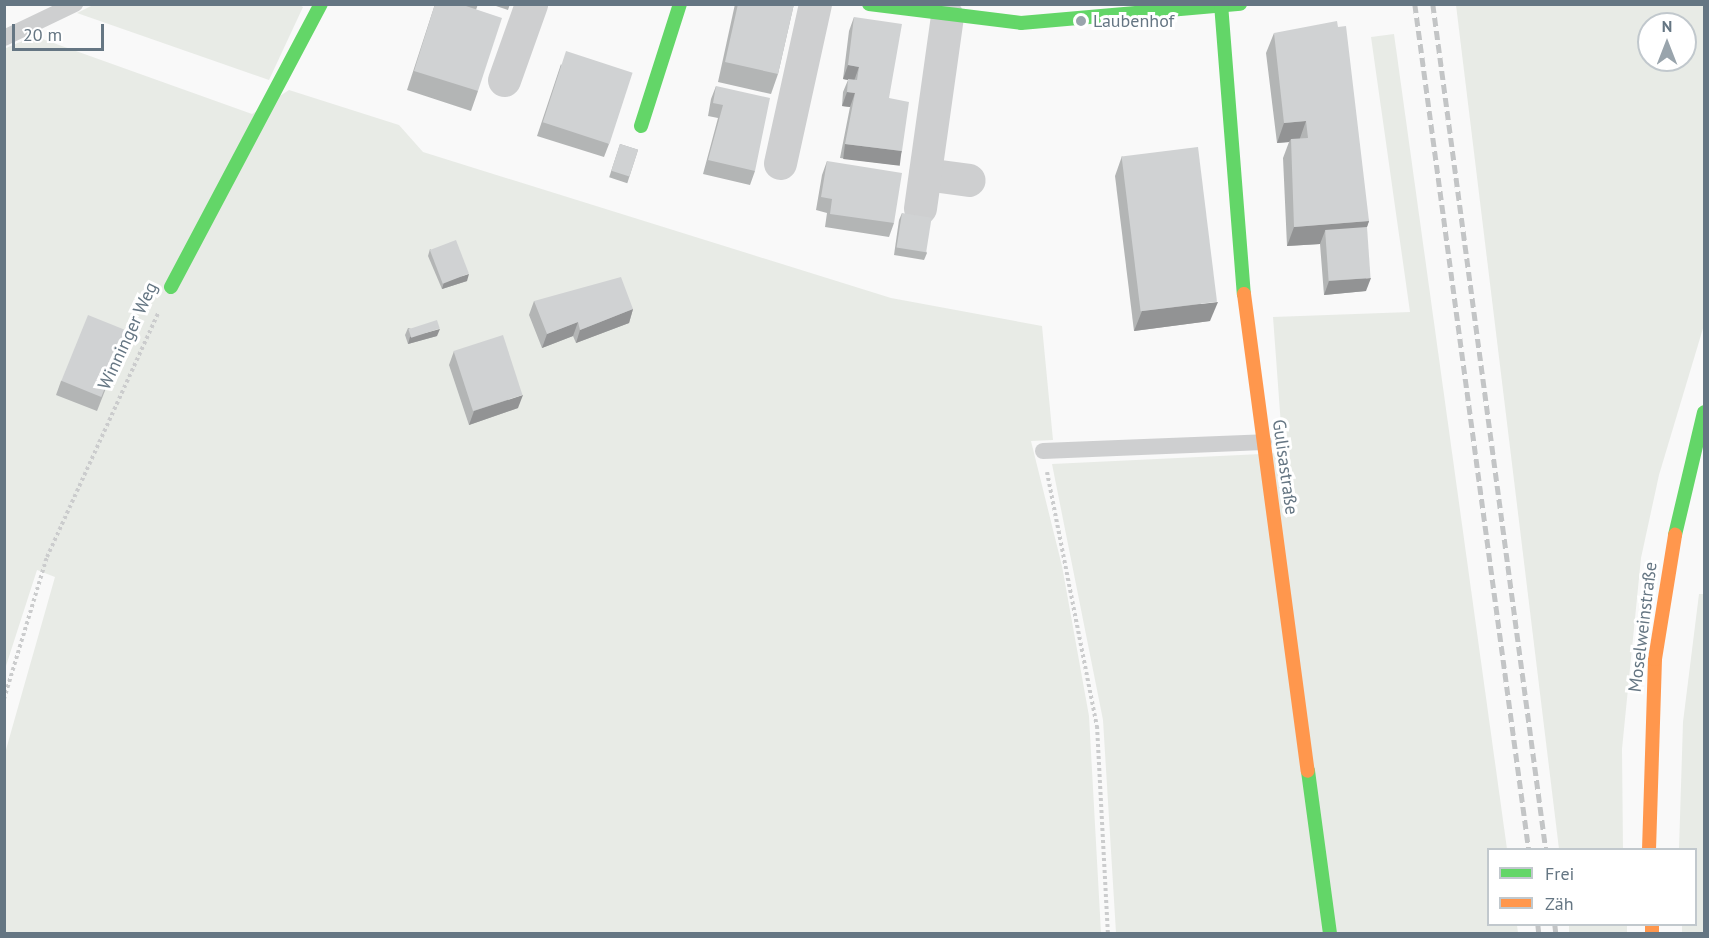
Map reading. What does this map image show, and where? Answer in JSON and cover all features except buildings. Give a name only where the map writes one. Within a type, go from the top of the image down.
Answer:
[{"type":"street","name":"Winninger Weg","points":[[171,287],[321,4]]},
{"type":"street","points":[[504,80],[531,4]]},
{"type":"street","points":[[641,126],[680,4]]},
{"type":"street","points":[[780,163],[815,4]]},
{"type":"street","points":[[869,4],[947,16],[1031,23],[1240,4]]},
{"type":"street","name":"Gulisastraße","points":[[1221,6],[1240,265],[1330,933]]},
{"type":"street","points":[[921,208],[947,16]]},
{"type":"street","points":[[925,174],[969,180]]},
{"type":"street","name":"Moselweinstraße","points":[[1649,848],[1655,659],[1670,556],[1704,412]]},
{"type":"lane","points":[[4,38],[75,4]]},
{"type":"lane","points":[[1043,451],[1264,442]]},
{"type":"path","name":"Winninger Weg","points":[[4,699],[47,557],[171,287]]},
{"type":"path","points":[[1043,451],[1097,726],[1108,933]]},
{"type":"shaded area","points":[[95,4],[298,4],[303,7],[269,80],[77,13]]},
{"type":"shaded area","points":[[1456,5],[1704,5],[1704,325],[1659,475],[1641,558],[1622,749],[1623,848],[1559,848]]},
{"type":"shaded area","points":[[1394,34],[1507,848],[1487,848],[1487,926],[1517,926],[1518,933],[1116,933],[1103,720],[1052,464],[1283,453],[1273,317],[1410,312],[1371,37]]},
{"type":"shaded area","points":[[34,36],[252,114],[289,90],[399,125],[423,152],[891,298],[1042,326],[1053,440],[1031,441],[1062,566],[1089,716],[1101,933],[5,933],[5,753],[55,577],[37,570],[5,669],[4,49]]},
{"type":"shaded area","points":[[1699,594],[1704,594],[1704,933],[1682,934],[1682,926],[1697,926],[1697,848],[1679,848],[1683,722]]},
{"type":"shaded area","points":[[1569,926],[1627,926],[1627,933],[1569,933]]},
{"type":"railway","points":[[1415,4],[1529,848]]},
{"type":"railway","points":[[1433,4],[1546,848]]},
{"type":"railway","points":[[1538,926],[1539,934]]},
{"type":"railway","points":[[1555,926],[1556,934]]},
{"type":"traffic: fast","points":[[171,287],[321,4]]},
{"type":"traffic: fast","points":[[641,126],[680,4]]},
{"type":"traffic: fast","points":[[869,4],[1021,23],[1240,4]]},
{"type":"traffic: fast","points":[[1221,4],[1244,294]]},
{"type":"traffic: fast","points":[[1675,535],[1704,412]]},
{"type":"traffic: fast","points":[[1308,771],[1330,934]]},
{"type":"traffic: slow","points":[[1244,294],[1308,771]]},
{"type":"traffic: slow","points":[[1649,848],[1655,659],[1675,535]]},
{"type":"traffic: slow","points":[[1652,926],[1652,934]]},
{"type":"place","name":"Laubenhof","points":[[1081,21]]}]
